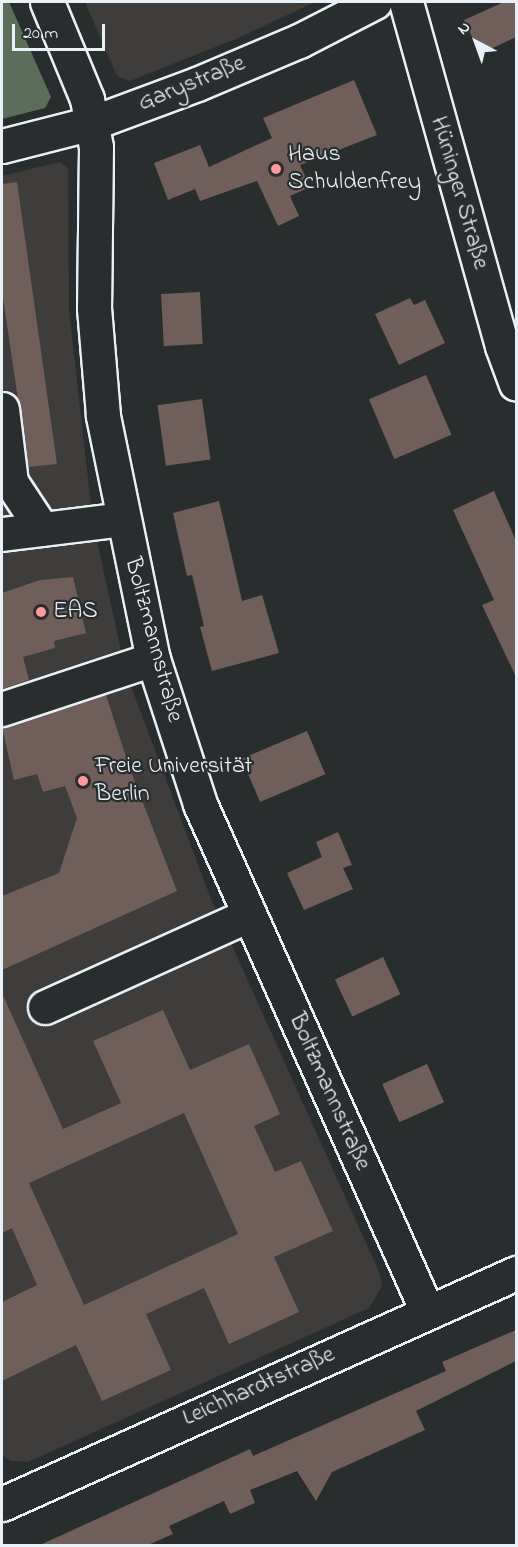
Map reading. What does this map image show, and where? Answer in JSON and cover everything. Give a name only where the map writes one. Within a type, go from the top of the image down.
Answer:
[{"type":"street","name":"Boltzmannstraße","points":[[46,2],[87,99],[96,147],[94,308],[103,416],[122,519],[153,659],[200,804],[427,1311]]},
{"type":"street","name":"Garystraße","points":[[2,146],[92,123],[299,41],[375,2]]},
{"type":"street","name":"Hüninger Straße","points":[[406,2],[502,346],[516,384]]},
{"type":"street","points":[[2,409],[11,482],[42,529]]},
{"type":"street","points":[[2,534],[122,519]]},
{"type":"street","points":[[2,709],[153,659]]},
{"type":"street","points":[[45,1007],[249,915]]},
{"type":"street","name":"Leichhardtstraße","points":[[2,1504],[427,1311],[516,1273]]},
{"type":"shaded area","points":[[85,2],[315,2],[238,38],[130,81],[117,76]]},
{"type":"shaded area","name":"Freie Universität Berlin","points":[[60,162],[68,168],[69,310],[93,523],[126,673],[211,899],[380,1274],[382,1286],[369,1308],[28,1462],[11,1461],[2,1455],[2,176]]},
{"type":"green space","points":[[2,2],[9,2],[51,97],[45,108],[2,119]]},
{"type":"building","points":[[504,2],[516,2],[516,37],[480,54],[464,20]]},
{"type":"building","points":[[354,80],[377,135],[300,165],[310,187],[290,196],[299,216],[278,226],[257,181],[200,201],[195,189],[168,200],[154,163],[200,145],[209,167],[272,138],[263,118]]},
{"type":"building","points":[[17,182],[57,464],[28,467],[2,291],[2,184]]},
{"type":"building","points":[[200,292],[203,344],[164,346],[161,294]]},
{"type":"building","points":[[410,298],[414,305],[425,300],[445,343],[399,365],[375,314]]},
{"type":"building","points":[[426,375],[451,435],[394,459],[369,399]]},
{"type":"building","points":[[202,399],[210,459],[166,466],[157,405]]},
{"type":"building","points":[[494,491],[516,541],[516,677],[482,605],[494,600],[453,510]]},
{"type":"building","points":[[219,501],[242,601],[262,595],[279,653],[212,671],[200,627],[204,626],[192,575],[187,576],[173,513]]},
{"type":"building","name":"EAS","points":[[73,577],[86,633],[54,641],[55,648],[23,657],[29,680],[2,689],[2,593],[40,580]]},
{"type":"building","points":[[106,695],[130,769],[177,891],[2,970],[2,896],[59,873],[77,818],[65,786],[43,792],[37,774],[14,780],[2,727]]},
{"type":"building","points":[[307,731],[325,774],[260,802],[242,759]]},
{"type":"building","points":[[338,832],[352,865],[343,868],[353,889],[304,910],[287,873],[322,857],[316,842]]},
{"type":"building","points":[[383,957],[400,994],[352,1017],[335,979]]},
{"type":"building","points":[[2,993],[63,1129],[121,1103],[93,1041],[163,1010],[190,1070],[249,1044],[280,1114],[254,1126],[275,1172],[301,1161],[333,1231],[274,1257],[299,1312],[229,1344],[204,1288],[146,1314],[171,1370],[102,1401],[76,1345],[2,1381],[2,1302],[37,1285],[12,1228],[2,1233]],"holes":[[[184,1113],[238,1234],[84,1305],[29,1183]]]},
{"type":"building","points":[[427,1064],[444,1102],[399,1122],[382,1084]]},
{"type":"building","points":[[516,1330],[516,1361],[416,1411],[425,1430],[332,1472],[316,1501],[297,1471],[250,1490],[255,1503],[230,1514],[224,1501],[169,1526],[173,1534],[148,1545],[40,1545],[250,1449],[253,1456],[446,1371],[442,1362]]},
{"type":"place","name":"Haus Schuldenfrey","points":[[276,169]]},
{"type":"place","name":"EAS","points":[[41,612]]},
{"type":"place","name":"Freie Universität Berlin","points":[[83,781]]}]
